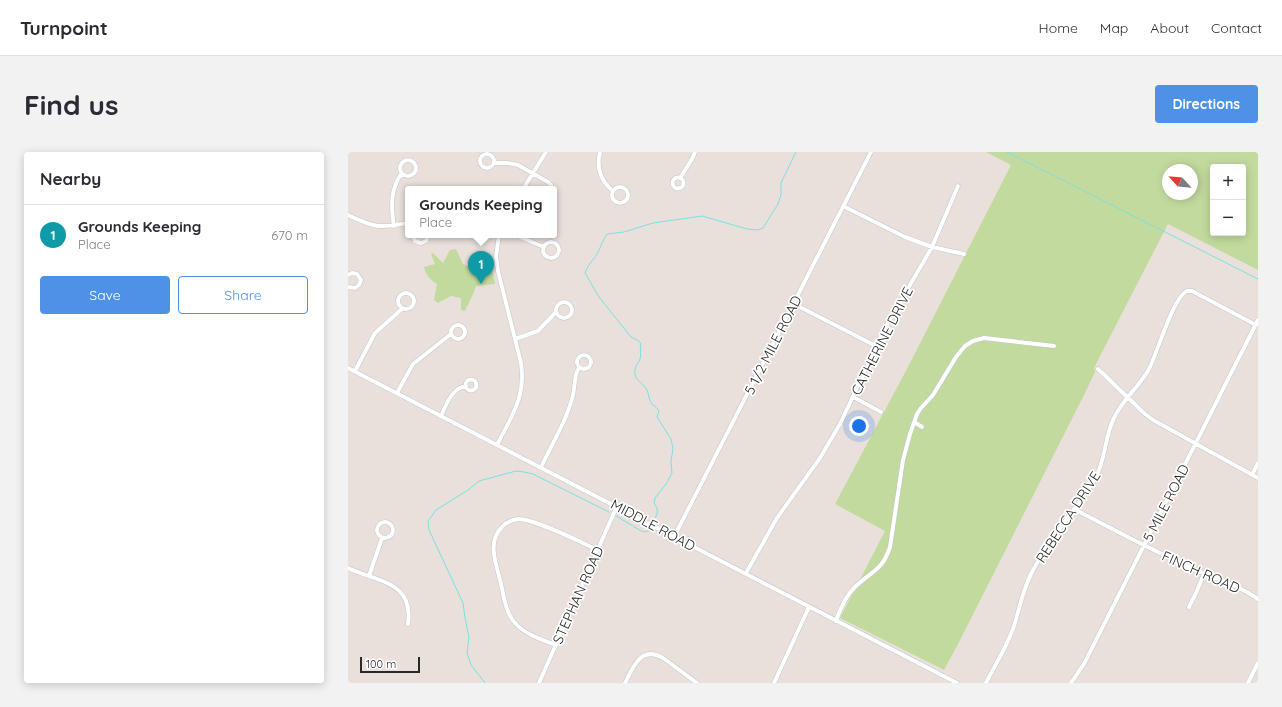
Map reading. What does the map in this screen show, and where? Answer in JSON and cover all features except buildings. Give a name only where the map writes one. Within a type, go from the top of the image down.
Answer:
[{"type":"street","points":[[525,186],[546,152]]},
{"type":"street","points":[[600,152],[598,163],[600,174],[608,187],[613,191]]},
{"type":"street","points":[[680,178],[695,152]]},
{"type":"street","name":"5 1/2 MILE ROAD","points":[[674,537],[871,152]]},
{"type":"street","points":[[494,163],[512,163],[550,184],[551,186]]},
{"type":"street","points":[[394,226],[392,195],[397,180],[402,173]]},
{"type":"street","name":"CATHERINE DRIVE","points":[[746,573],[777,518],[830,442],[853,397],[876,346],[932,247],[958,186]]},
{"type":"street","points":[[843,206],[905,237],[932,247],[964,254]]},
{"type":"street","points":[[348,215],[371,226],[384,227],[405,224]]},
{"type":"street","points":[[414,238],[415,241],[421,243],[426,241],[427,238]]},
{"type":"street","points":[[497,444],[522,391],[522,369],[497,267],[499,238]]},
{"type":"street","points":[[522,238],[544,247]]},
{"type":"street","points":[[348,275],[352,273],[357,274],[361,280],[359,285],[355,288],[348,286]]},
{"type":"street","name":"REBECCA DRIVE","points":[[986,683],[1010,636],[1021,598],[1031,574],[1043,554],[1093,482],[1100,469],[1111,424],[1119,410],[1148,370],[1165,327],[1182,294],[1186,289],[1192,291],[1256,325]]},
{"type":"street","points":[[515,339],[538,331],[556,312],[556,307],[560,303],[565,302],[571,307],[570,315],[566,318],[559,317],[556,312]]},
{"type":"street","points":[[794,304],[876,346]]},
{"type":"street","points":[[354,372],[375,333],[403,308]]},
{"type":"street","name":"5 MILE ROAD","points":[[1071,683],[1084,664],[1258,320]]},
{"type":"street","points":[[397,393],[413,364],[451,334]]},
{"type":"street","points":[[836,621],[839,612],[854,587],[880,568],[886,558],[890,547],[903,460],[914,422],[921,408],[933,395],[956,357],[965,346],[973,341],[984,338],[1054,346]]},
{"type":"street","name":"MIDDLE ROAD","points":[[348,368],[957,683]]},
{"type":"street","points":[[540,467],[569,409],[579,368]]},
{"type":"street","points":[[1098,369],[1153,420],[1195,445],[1258,478]]},
{"type":"street","points":[[441,416],[453,394],[460,387],[466,386]]},
{"type":"street","points":[[853,397],[881,412]]},
{"type":"street","points":[[914,422],[922,427]]},
{"type":"street","points":[[1252,475],[1258,463]]},
{"type":"street","name":"STEPHAN ROAD","points":[[539,683],[617,506]]},
{"type":"street","name":"FINCH ROAD","points":[[1074,509],[1144,546],[1204,574],[1241,589],[1258,599]]},
{"type":"street","points":[[556,646],[525,632],[512,619],[507,607],[493,551],[495,536],[505,524],[514,520],[524,519],[598,550]]},
{"type":"street","points":[[384,522],[389,523],[393,526],[392,535],[388,538],[382,538],[378,535],[377,527],[384,522]]},
{"type":"street","points":[[369,576],[382,538]]},
{"type":"street","points":[[348,568],[389,584],[403,594],[409,609],[408,624]]},
{"type":"street","points":[[1188,608],[1204,574]]},
{"type":"street","points":[[774,683],[809,607]]},
{"type":"street","points":[[625,683],[636,662],[642,656],[650,654],[659,655],[697,683]]},
{"type":"street","points":[[1248,683],[1258,663]]},
{"type":"green space","points":[[986,152],[1258,152],[1258,270],[1168,224],[1097,362],[1094,369],[1095,372],[1084,395],[944,670],[840,618],[885,531],[835,504],[909,365],[1011,165]]},
{"type":"green space","points":[[456,249],[463,264],[471,268],[492,269],[495,284],[476,286],[465,311],[461,310],[461,298],[451,296],[438,303],[434,300],[437,284],[429,277],[424,267],[435,264],[431,254],[433,253],[443,263],[450,250]]},
{"type":"waterway","points":[[654,520],[657,512],[657,508],[654,503],[655,498],[666,484],[672,473],[671,462],[673,448],[671,439],[657,417],[659,411],[651,402],[645,387],[635,376],[635,368],[641,357],[641,344],[639,341],[631,337],[599,297],[585,273],[586,270],[597,254],[607,234],[624,232],[653,223],[702,216],[747,229],[758,230],[763,228],[778,204],[781,195],[781,183],[796,152]]},
{"type":"waterway","points":[[1007,152],[1258,279]]},
{"type":"waterway","points":[[485,683],[471,665],[467,653],[469,637],[463,603],[429,530],[428,521],[436,510],[468,490],[479,481],[516,471],[533,474],[609,512]]},
{"type":"waterway","points":[[616,516],[643,532],[648,531]]},
{"type":"place","name":"Grounds Keeping","points":[[481,284]]}]
